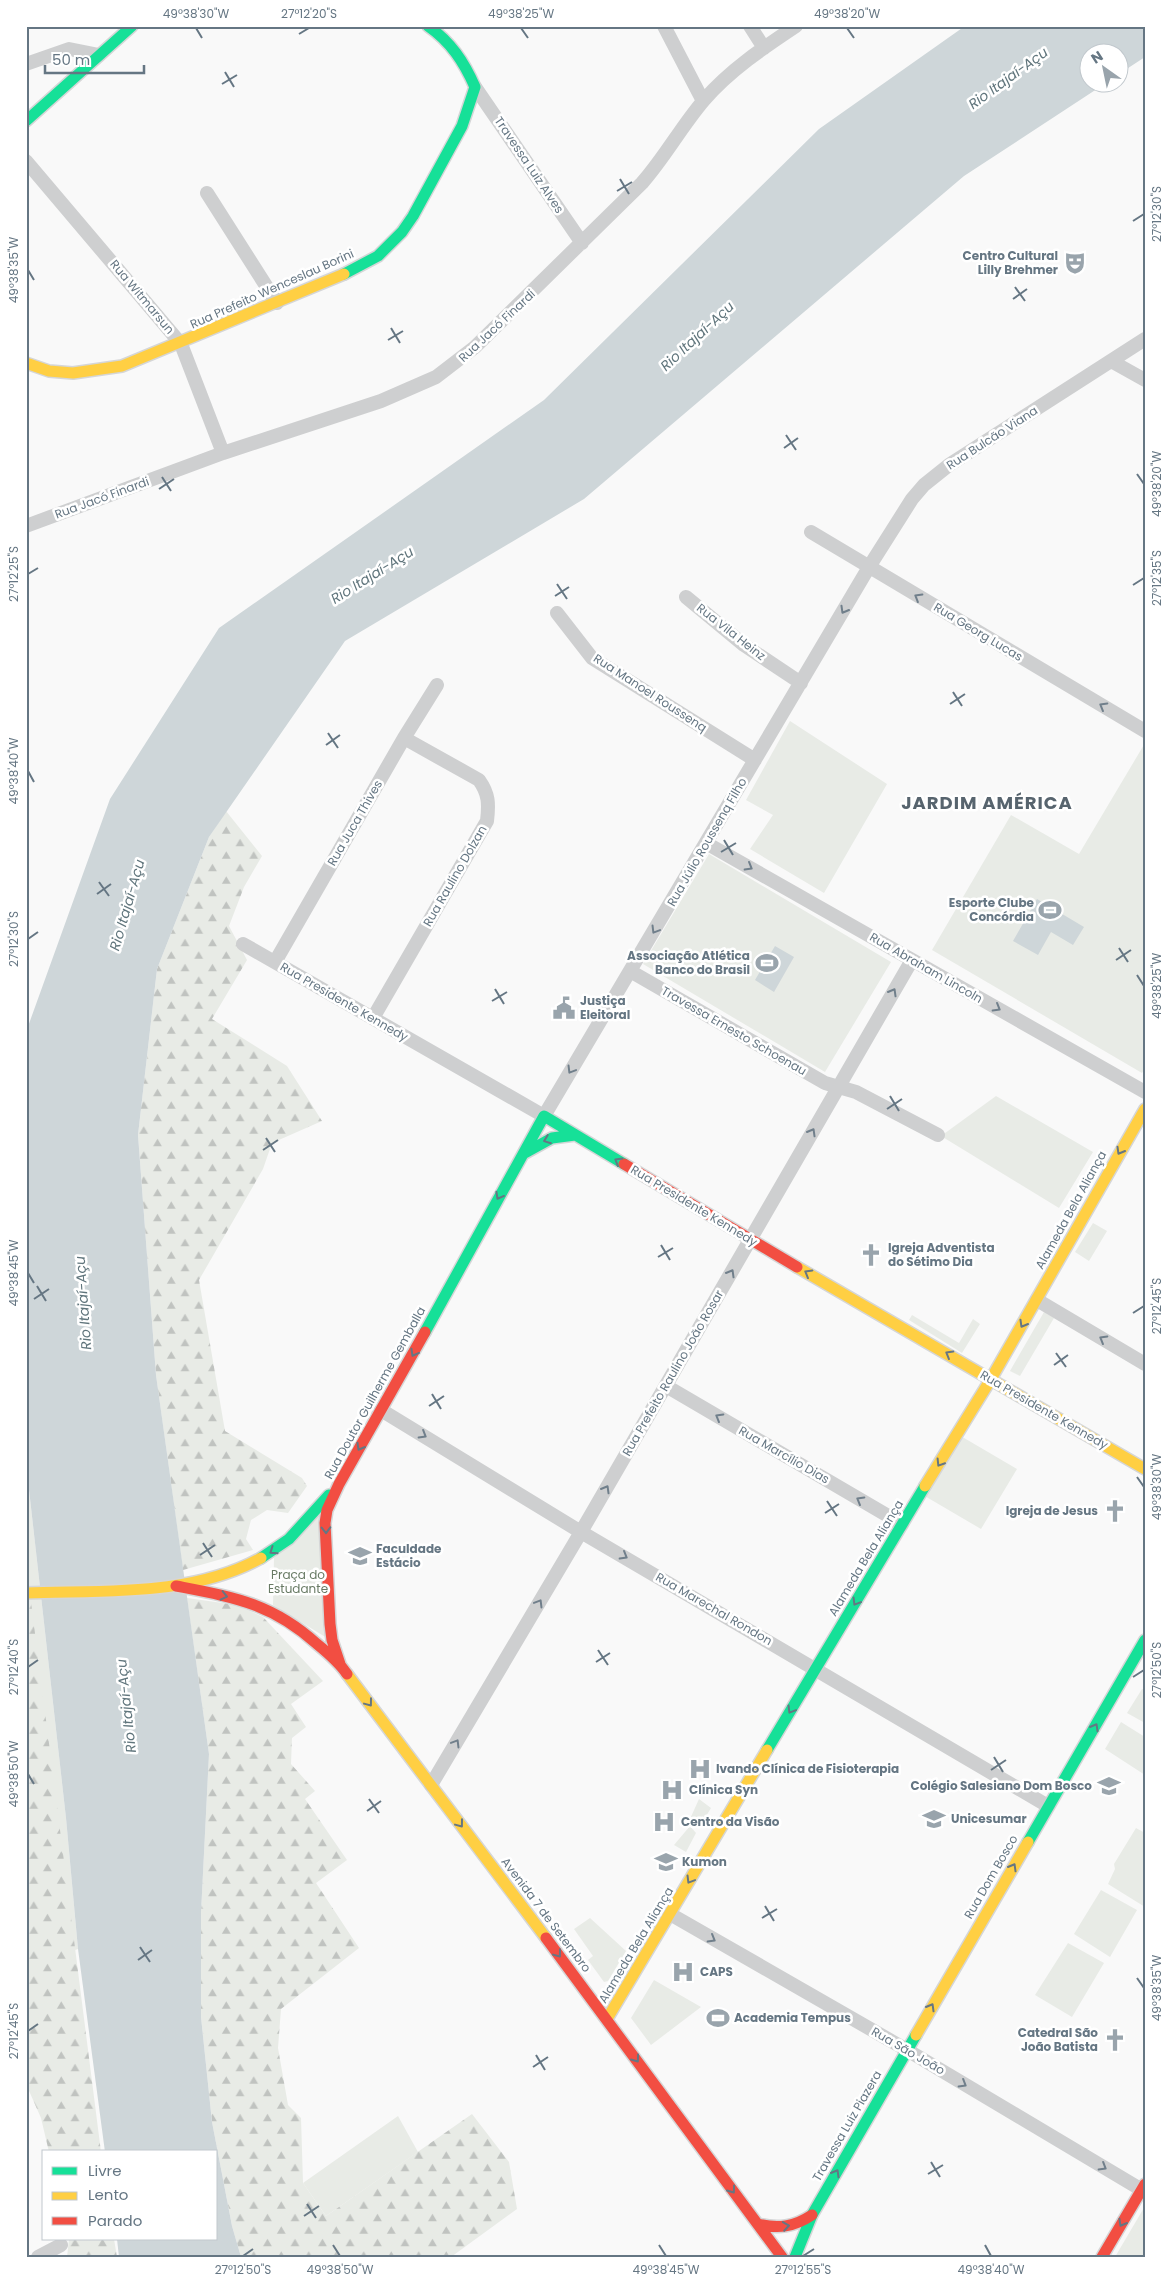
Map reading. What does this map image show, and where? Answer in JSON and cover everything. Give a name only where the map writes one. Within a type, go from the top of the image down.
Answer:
[{"type":"main road","points":[[26,121],[132,26]]},
{"type":"main road","points":[[428,26],[448,41],[457,51],[476,87]]},
{"type":"main road","name":"Rua Prefeito Wenceslau Borini","points":[[26,363],[49,371],[73,373],[122,366],[277,304],[344,274],[378,256],[389,247],[412,216],[462,126],[476,87]]},
{"type":"main road","name":"Alameda Bela Aliança","points":[[607,2020],[902,1524],[991,1379],[1145,1109]]},
{"type":"main road","name":"Rua Presidente Kennedy","points":[[544,1116],[750,1240],[1145,1469]]},
{"type":"main road","name":"Rua Doutor Guilherme Gemballa","points":[[340,1664],[332,1640],[330,1624],[325,1523],[327,1510],[339,1484],[544,1116]]},
{"type":"main road","points":[[523,1154],[552,1138],[575,1135]]},
{"type":"main road","points":[[26,1594],[176,1586],[229,1574],[254,1563],[274,1551],[309,1518],[339,1484]]},
{"type":"main road","points":[[176,1586],[240,1600],[262,1607],[283,1617],[309,1636],[340,1664]]},
{"type":"main road","name":"Rua Dom Bosco","points":[[906,2050],[1145,1640]]},
{"type":"main road","name":"Avenida 7 de Setembro","points":[[340,1664],[782,2257]]},
{"type":"main road","name":"Travessa Luiz Piazera","points":[[795,2257],[812,2215],[906,2050]]},
{"type":"main road","points":[[1102,2257],[1144,2189]]},
{"type":"main road","points":[[758,2224],[781,2228],[798,2224],[812,2215]]},
{"type":"street","points":[[664,26],[703,100]]},
{"type":"street","points":[[750,26],[764,48]]},
{"type":"street","name":"Rua Jacó Finardi","points":[[26,526],[223,453],[381,401],[436,377],[475,348],[657,167],[703,100],[731,74],[796,26]]},
{"type":"street","points":[[26,64],[69,49],[99,56]]},
{"type":"street","name":"Travessa Luiz Alves","points":[[476,87],[582,243]]},
{"type":"street","name":"Rua Witmarsun","points":[[26,161],[181,344],[223,453]]},
{"type":"street","points":[[208,194],[277,304]]},
{"type":"street","name":"Rua Bulcão Viana","points":[[869,568],[900,516],[924,485],[948,465],[1145,339]]},
{"type":"street","points":[[1111,361],[1145,380]]},
{"type":"street","name":"Rua Georg Lucas","points":[[812,532],[869,568],[1145,731]]},
{"type":"street","name":"Rua Júlio Roussenq Filho","points":[[544,1116],[869,568]]},
{"type":"street","name":"Rua Vila Heinz","points":[[686,597],[744,645],[801,682]]},
{"type":"street","name":"Rua Manoel Roussenq","points":[[557,613],[592,658],[755,760]]},
{"type":"street","name":"Rua Juca Thives","points":[[275,962],[404,738],[437,685]]},
{"type":"street","name":"Rua Raulino Dolzan","points":[[373,1018],[487,821],[488,812],[489,802],[486,790],[479,780],[404,738]]},
{"type":"street","name":"Rua Abraham Lincoln","points":[[706,843],[1145,1092]]},
{"type":"street","name":"Rua Presidente Kennedy","points":[[243,944],[544,1116]]},
{"type":"street","name":"Rua Prefeito Raulino João Rosar","points":[[431,1785],[581,1532],[912,960]]},
{"type":"street","name":"Travessa Ernesto Schoenau","points":[[630,971],[825,1083],[856,1092],[938,1135]]},
{"type":"street","points":[[1037,1300],[1145,1364]]},
{"type":"street","name":"Rua Marcílio Dias","points":[[666,1386],[902,1524]]},
{"type":"street","name":"Rua Marechal Rondon","points":[[381,1410],[581,1532],[816,1668],[1048,1806]]},
{"type":"street","name":"Rua São João","points":[[670,1914],[1144,2189]]},
{"type":"street","points":[[38,2257],[61,2245]]},
{"type":"green space","points":[[790,721],[887,784],[824,893],[750,849],[773,815],[746,800]]},
{"type":"green space","name":"Esporte Clube Concórdia","points":[[1145,743],[1145,1068],[1142,1073],[932,950],[1011,815],[1079,854]]},
{"type":"green space","points":[[226,811],[262,856],[244,887],[229,926],[247,960],[212,1019],[287,1066],[322,1121],[272,1143],[263,1169],[199,1280],[225,1431],[302,1478],[307,1486],[288,1513],[267,1510],[251,1520],[246,1539],[253,1550],[183,1570],[156,1375],[138,1135],[157,969],[209,837]]},
{"type":"green space","name":"Associação Atlética Banco do Brasil","points":[[709,854],[891,962],[825,1072],[643,964]]},
{"type":"green space","points":[[996,1096],[1093,1152],[1059,1208],[941,1136]]},
{"type":"green space","points":[[1093,1223],[1107,1231],[1089,1261],[1075,1252]]},
{"type":"green space","points":[[1044,1312],[1054,1318],[1020,1376],[1010,1371]]},
{"type":"green space","points":[[912,1315],[959,1343],[973,1319],[980,1324],[962,1353],[909,1320]]},
{"type":"green space","points":[[959,1435],[1017,1469],[981,1529],[923,1495]]},
{"type":"green space","points":[[26,1463],[66,1818],[78,1949],[26,1967]]},
{"type":"green space","name":"Praça do Estudante","points":[[325,1503],[327,1638],[273,1605],[274,1558]]},
{"type":"green space","points":[[187,1598],[237,1605],[263,1617],[323,1681],[291,1704],[306,1727],[292,1738],[291,1764],[315,1791],[305,1799],[347,1860],[316,1883],[359,1948],[281,2009],[278,2048],[288,2105],[301,2118],[303,2183],[326,2216],[472,2114],[509,2162],[517,2209],[451,2257],[241,2257],[232,2226],[212,2122],[201,2017],[201,1913],[209,1754]]},
{"type":"green space","points":[[26,1602],[31,1602],[101,2150],[49,2150],[41,2118],[26,2084]]},
{"type":"green space","points":[[1142,1689],[1145,1690],[1145,1723],[1127,1713]]},
{"type":"green space","points":[[1121,1722],[1145,1737],[1145,1775],[1105,1749]]},
{"type":"green space","points":[[699,1799],[711,1808],[700,1826],[690,1819]]},
{"type":"green space","points":[[690,1826],[696,1833],[686,1852],[674,1845]]},
{"type":"green space","points":[[1136,1828],[1145,1833],[1145,1907],[1108,1884],[1115,1869],[1114,1864]]},
{"type":"green space","points":[[1101,1890],[1137,1910],[1110,1957],[1074,1934]]},
{"type":"green space","points":[[590,1918],[626,1951],[608,1981],[604,1982],[588,1960],[593,1956],[574,1929]]},
{"type":"green space","points":[[1068,1943],[1104,1963],[1072,2017],[1035,1995]]},
{"type":"green space","points":[[654,1980],[701,2007],[651,2045],[631,2018]]},
{"type":"green space","points":[[398,2116],[418,2152],[326,2216],[303,2183]]},
{"type":"green space","points":[[1145,2206],[1145,2257],[1115,2257]]},
{"type":"green space","points":[[69,2240],[114,2240],[117,2257],[67,2257]]},
{"type":"water","name":"Rio Itajaí-Açu","points":[[965,26],[1145,26],[1145,57],[1128,68],[1128,42],[1078,42],[1078,92],[1092,92],[964,176],[584,499],[345,641],[209,837],[157,969],[138,1135],[156,1375],[209,1754],[201,1913],[201,2017],[212,2122],[217,2150],[105,2150],[78,1949],[66,1818],[26,1463],[26,1032],[110,799],[219,628],[544,400],[819,129]]},
{"type":"water","points":[[1037,899],[1084,927],[1073,945],[1051,932],[1038,955],[1013,941]]},
{"type":"water","points":[[775,946],[794,957],[774,992],[755,980]]},
{"type":"water","points":[[218,2153],[232,2226],[241,2257],[119,2257],[117,2240],[218,2240]]},
{"type":"traffic: fast","points":[[26,121],[132,26]]},
{"type":"traffic: fast","points":[[344,274],[378,256],[402,232],[413,216],[462,126],[475,87],[456,53],[428,26]]},
{"type":"traffic: fast","points":[[425,1332],[544,1116],[624,1164]]},
{"type":"traffic: fast","points":[[523,1154],[552,1138],[575,1135]]},
{"type":"traffic: fast","points":[[767,1750],[925,1486]]},
{"type":"traffic: fast","points":[[261,1558],[289,1539],[329,1495]]},
{"type":"traffic: fast","points":[[1028,1842],[1145,1640]]},
{"type":"traffic: fast","points":[[795,2257],[812,2215],[916,2035]]},
{"type":"traffic: slow","points":[[26,363],[49,371],[73,373],[122,366],[344,274]]},
{"type":"traffic: slow","points":[[925,1486],[991,1379],[1145,1109]]},
{"type":"traffic: slow","points":[[797,1267],[1145,1469]]},
{"type":"traffic: slow","points":[[26,1593],[116,1591],[176,1585],[206,1580],[234,1571],[261,1558]]},
{"type":"traffic: slow","points":[[347,1674],[546,1938]]},
{"type":"traffic: slow","points":[[607,2019],[767,1750]]},
{"type":"traffic: slow","points":[[916,2035],[1028,1842]]},
{"type":"traffic: jam","points":[[624,1164],[797,1267]]},
{"type":"traffic: jam","points":[[340,1664],[332,1640],[330,1624],[325,1523],[327,1510],[339,1484],[425,1332]]},
{"type":"traffic: jam","points":[[176,1586],[234,1598],[284,1619],[333,1658],[347,1674]]},
{"type":"traffic: jam","points":[[546,1938],[782,2257]]},
{"type":"traffic: jam","points":[[1102,2257],[1145,2184]]},
{"type":"traffic: jam","points":[[758,2224],[786,2226],[812,2215]]},
{"type":"place","name":"Centro Cultural Lilly Brehmer","points":[[1075,263]]},
{"type":"place","name":"Esporte Clube Concórdia","points":[[1050,910]]},
{"type":"place","name":"Associação Atlética Banco do Brasil","points":[[767,963]]},
{"type":"place","name":"Justiça Eleitoral","points":[[564,1008]]},
{"type":"place","name":"Igreja Adventista do Sétimo Dia","points":[[871,1255]]},
{"type":"place","name":"Igreja de Jesus","points":[[1115,1511]]},
{"type":"place","name":"Faculdade Estácio","points":[[360,1556]]},
{"type":"place","name":"Ivando Clínica de Fisioterapia","points":[[700,1769]]},
{"type":"place","name":"Colégio Salesiano Dom Bosco","points":[[1109,1786]]},
{"type":"place","name":"Clínica Syn","points":[[672,1790]]},
{"type":"place","name":"Unicesumar","points":[[934,1819]]},
{"type":"place","name":"Centro da Visão","points":[[664,1822]]},
{"type":"place","name":"Kumon","points":[[666,1862]]},
{"type":"place","name":"CAPS","points":[[683,1972]]},
{"type":"place","name":"Academia Tempus","points":[[718,2018]]},
{"type":"place","name":"Catedral São João Batista","points":[[1115,2040]]},
{"type":"district","name":"JARDIM AMÉRICA","points":[[987,803]]}]
